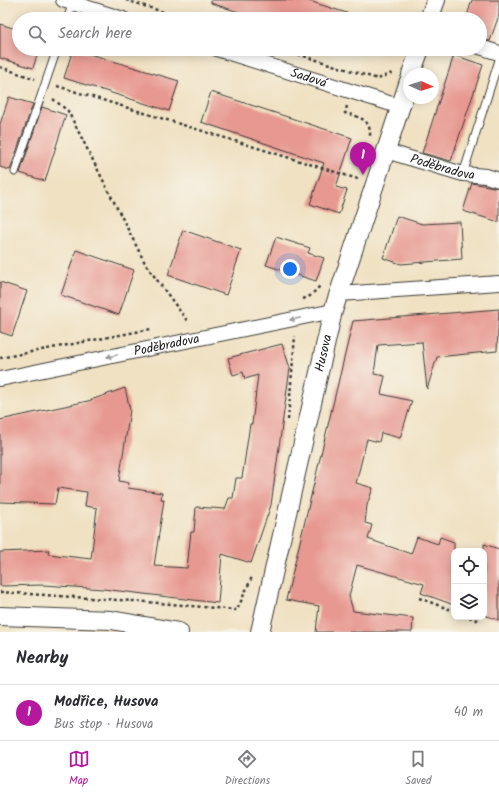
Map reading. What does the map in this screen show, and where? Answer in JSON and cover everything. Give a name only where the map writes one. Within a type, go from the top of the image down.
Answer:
[{"type":"street","points":[[432,12],[436,0]]},
{"type":"street","points":[[68,2],[100,12]]},
{"type":"street","points":[[487,49],[499,53]]},
{"type":"street","name":"Sadová","points":[[239,56],[401,107]]},
{"type":"street","points":[[413,68],[417,56]]},
{"type":"street","name":"Husova","points":[[260,632],[336,303],[403,100]]},
{"type":"street","name":"Poděbradova","points":[[386,151],[463,174],[486,176],[499,180]]},
{"type":"street","name":"Poděbradova","points":[[0,379],[296,318],[336,303],[499,283]]},
{"type":"street","points":[[0,616],[111,620],[178,632]]},
{"type":"lane","points":[[67,12],[68,2]]},
{"type":"lane","points":[[15,172],[55,56]]},
{"type":"lane","points":[[463,174],[499,60]]},
{"type":"path","points":[[126,0],[163,12]]},
{"type":"path","points":[[304,56],[378,79],[391,74],[393,70]]},
{"type":"path","points":[[0,67],[358,179]]},
{"type":"path","points":[[351,70],[352,92],[345,113],[363,118],[370,128],[370,140]]},
{"type":"path","points":[[43,91],[68,111],[146,264],[188,322]]},
{"type":"path","points":[[356,186],[360,172]]},
{"type":"path","points":[[287,424],[298,301],[310,296],[321,286],[324,279]]},
{"type":"path","points":[[181,324],[196,321]]},
{"type":"path","points":[[0,358],[158,328]]},
{"type":"path","points":[[0,592],[148,602],[237,610],[254,572]]},
{"type":"path","points":[[419,598],[451,610]]},
{"type":"building","points":[[211,0],[306,0],[344,12],[239,12],[211,3]]},
{"type":"building","points":[[472,0],[499,0],[499,15],[490,41],[487,40],[487,12],[468,12]]},
{"type":"building","points":[[0,24],[12,28],[12,56],[37,56],[33,68],[0,58]]},
{"type":"building","points":[[71,56],[96,56],[179,81],[169,111],[64,78]]},
{"type":"building","points":[[454,56],[457,56],[483,65],[451,161],[422,153]]},
{"type":"building","points":[[211,92],[352,138],[336,187],[347,190],[339,214],[310,204],[324,163],[201,122]]},
{"type":"building","points":[[9,97],[33,104],[10,170],[0,167],[0,124]]},
{"type":"building","points":[[42,107],[66,115],[45,181],[20,173]]},
{"type":"building","points":[[472,183],[499,188],[499,222],[463,211]]},
{"type":"building","points":[[397,216],[422,224],[460,222],[462,259],[401,264],[383,258]]},
{"type":"building","points":[[183,230],[241,250],[226,295],[168,275]]},
{"type":"building","points":[[276,237],[310,248],[308,253],[324,258],[316,281],[266,265]]},
{"type":"building","points":[[76,250],[134,270],[119,315],[61,295]]},
{"type":"building","points":[[0,282],[27,291],[12,336],[0,332]]},
{"type":"building","points":[[499,309],[497,351],[437,357],[427,389],[422,342],[378,345],[374,374],[385,376],[381,394],[412,401],[400,438],[381,433],[379,442],[367,439],[356,483],[373,488],[367,505],[365,523],[372,525],[368,539],[411,554],[417,537],[438,544],[440,537],[454,542],[454,548],[451,548],[451,604],[421,593],[424,584],[357,565],[349,596],[353,611],[413,618],[412,632],[316,632],[319,606],[286,600],[353,321]]},
{"type":"building","points":[[282,344],[290,368],[271,505],[251,563],[222,554],[218,603],[103,589],[44,585],[0,586],[0,552],[49,550],[48,554],[91,559],[97,508],[85,506],[87,492],[58,488],[55,504],[0,502],[0,420],[88,401],[125,388],[130,410],[119,481],[129,483],[128,488],[162,493],[161,499],[164,500],[154,566],[187,568],[191,532],[194,532],[196,507],[225,509],[229,498],[233,498],[236,478],[242,478],[250,424],[252,424],[258,375],[245,379],[243,372],[233,375],[228,358]]},
{"type":"building","points":[[484,544],[499,549],[499,620],[487,616],[487,548],[484,548]]},
{"type":"place","name":"Modřice, Husova","points":[[363,175]]}]
